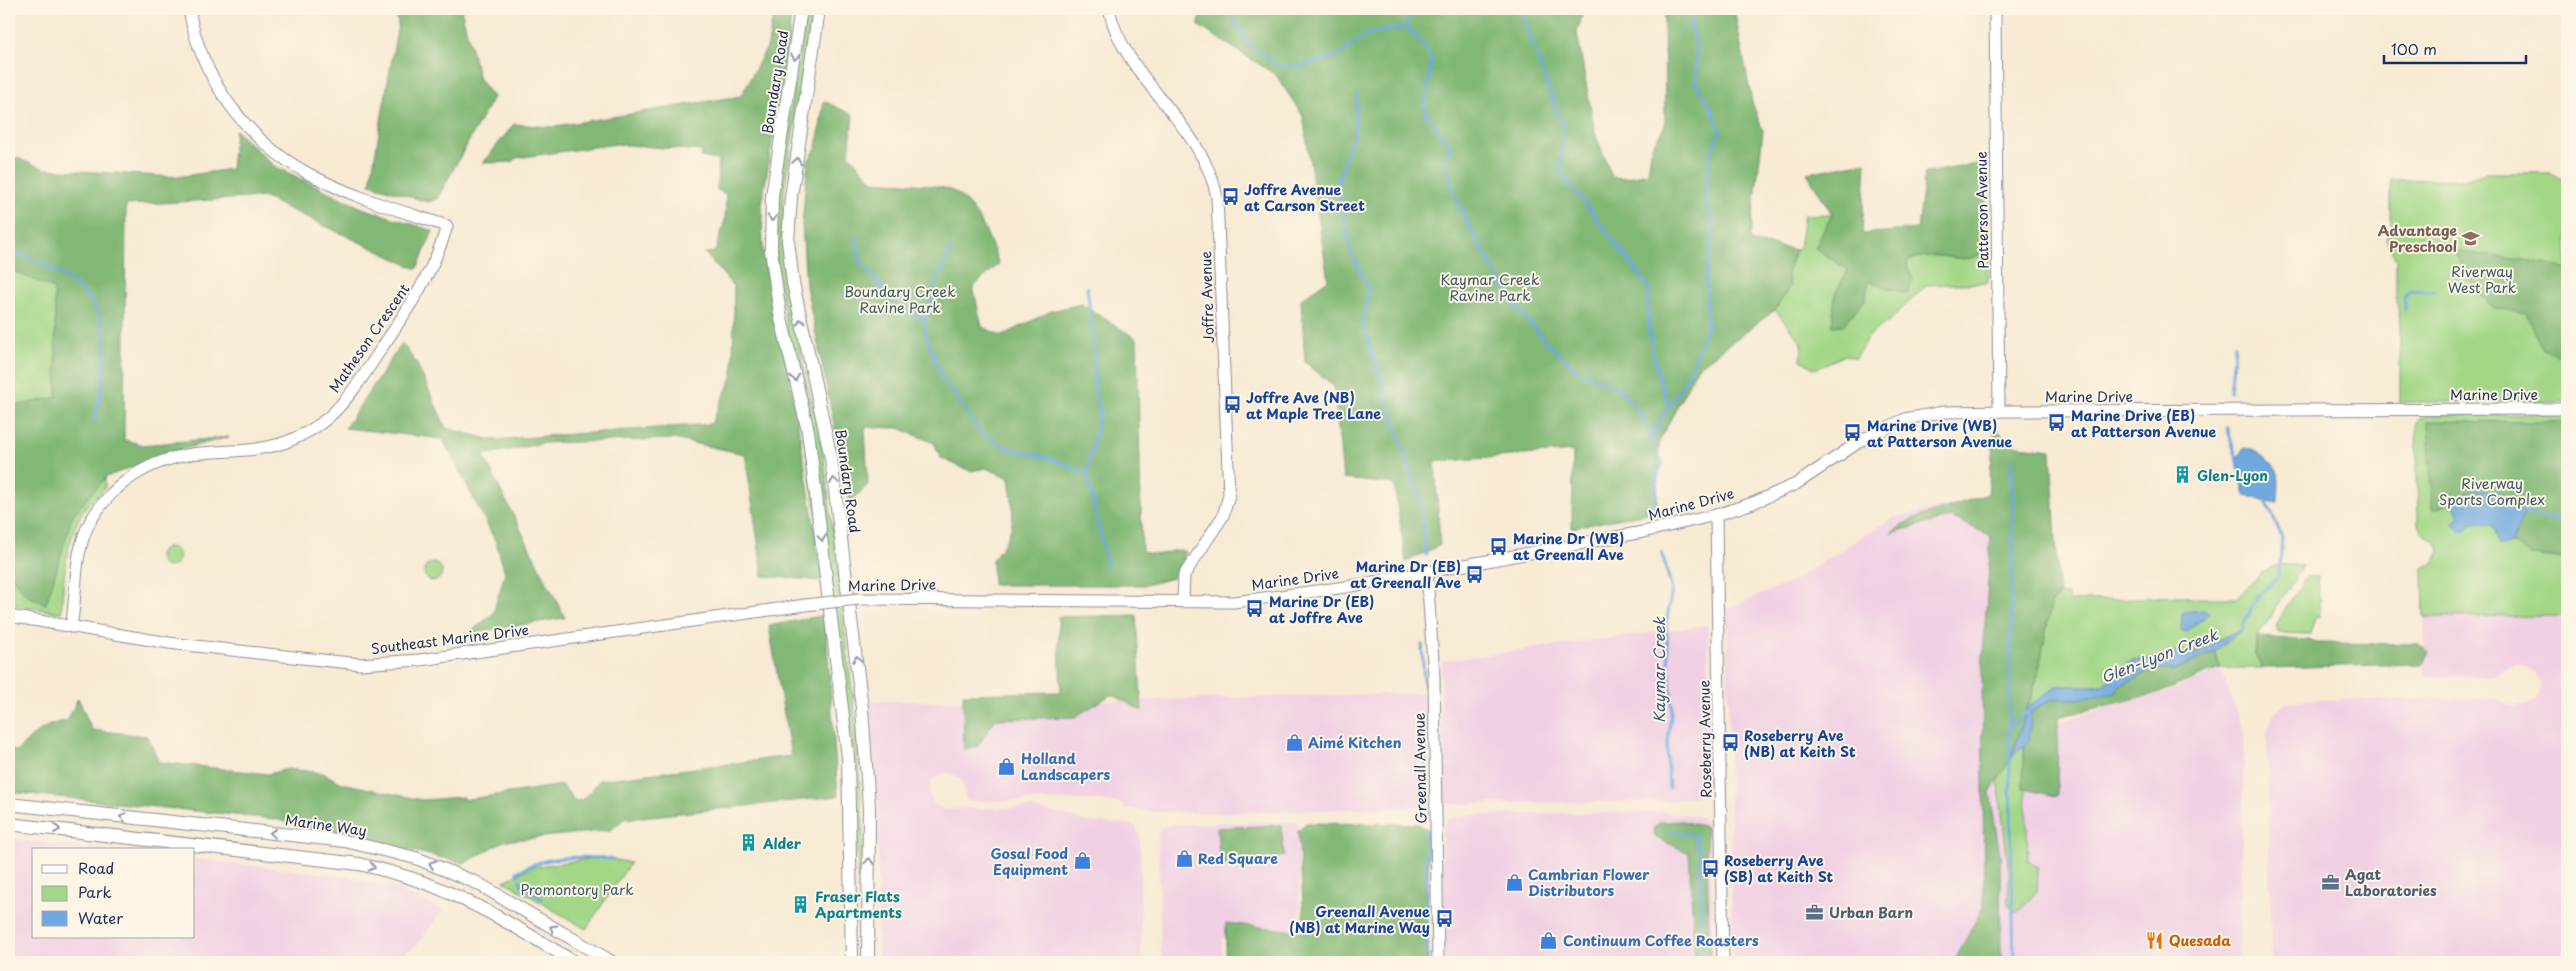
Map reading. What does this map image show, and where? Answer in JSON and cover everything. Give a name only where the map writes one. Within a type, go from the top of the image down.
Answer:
[{"type":"main road","name":"Boundary Road","points":[[801,9],[772,196],[771,250],[780,314],[808,431],[848,757],[851,960]]},
{"type":"main road","name":"Boundary Road","points":[[819,9],[791,197],[788,241],[793,283],[829,449],[862,708],[870,807],[868,962]]},
{"type":"main road","name":"Marine Way","points":[[9,804],[345,841],[408,856],[471,880],[612,962]]},
{"type":"main road","points":[[9,824],[359,864],[394,873],[446,891],[574,962]]},
{"type":"street","name":"Matheson Crescent","points":[[71,627],[80,546],[92,519],[111,494],[126,480],[162,462],[192,454],[263,449],[287,442],[315,428],[347,399],[412,303],[424,284],[447,226],[340,188],[311,175],[286,160],[259,139],[234,111],[214,81],[197,43],[189,9]]},
{"type":"street","name":"Joffre Avenue","points":[[1109,9],[1127,50],[1200,149],[1217,197],[1229,495],[1223,516],[1184,575],[1183,602]]},
{"type":"street","name":"Patterson Avenue","points":[[1995,9],[1999,411]]},
{"type":"street","name":"Marine Drive","points":[[805,605],[859,599],[1234,602],[1266,599],[1427,573],[1650,531],[1716,515],[1753,503],[1796,484],[1862,440],[1896,422],[1944,412],[2567,408]]},
{"type":"street","name":"Roseberry Avenue","points":[[1716,515],[1723,962]]},
{"type":"street","name":"Greenall Avenue","points":[[1427,573],[1434,677],[1438,962]]},
{"type":"street","name":"Southeast Marine Drive","points":[[9,616],[178,644],[360,664],[383,664],[805,605]]},
{"type":"shaded area","points":[[2004,505],[2009,720],[2060,721],[2167,692],[2221,670],[2245,735],[2238,962],[1732,962],[1727,609],[1791,582],[1892,518],[1946,506]]},
{"type":"shaded area","points":[[2567,616],[2567,962],[2271,962],[2267,732],[2274,713],[2286,704],[2301,700],[2494,698],[2513,706],[2526,706],[2538,698],[2541,684],[2537,673],[2527,666],[2515,665],[2493,676],[2425,677],[2424,617]]},
{"type":"shaded area","points":[[1708,625],[1710,784],[1704,795],[1668,801],[1450,804],[1443,800],[1442,661]]},
{"type":"shaded area","points":[[1427,693],[1430,798],[1428,803],[1420,807],[1210,813],[1154,812],[1125,808],[1124,804],[1095,800],[966,801],[963,783],[959,778],[949,773],[940,774],[931,781],[929,793],[934,804],[943,809],[1032,808],[1094,823],[1131,824],[1136,827],[1140,837],[1141,962],[878,962],[878,808],[869,701],[1059,702]]},
{"type":"shaded area","points":[[1662,812],[1701,817],[1710,825],[1713,962],[1443,962],[1442,827],[1448,819],[1465,815]]},
{"type":"shaded area","points":[[1298,822],[1300,938],[1222,938],[1222,962],[1161,962],[1158,832],[1161,828],[1172,824]]},
{"type":"shaded area","points":[[9,839],[91,848],[32,848],[32,938],[195,938],[195,859],[345,876],[393,888],[443,910],[418,944],[392,962],[9,962]]},
{"type":"green space","points":[[395,9],[461,9],[479,79],[493,97],[437,199],[428,202],[370,184],[398,24]]},
{"type":"green space","points":[[774,9],[791,9],[789,36],[762,204],[763,253],[796,411],[823,581],[763,576],[745,454],[673,439],[544,443],[483,455],[565,618],[469,633],[493,614],[505,573],[496,542],[443,439],[345,428],[402,343],[417,364],[446,428],[492,440],[711,424],[733,375],[734,287],[705,253],[715,252],[725,220],[726,194],[717,190],[718,160],[701,157],[702,151],[616,144],[516,158],[513,162],[483,163],[514,124],[550,127],[741,96],[768,45]]},
{"type":"green space","points":[[806,9],[812,9],[811,19],[784,190],[781,236],[787,294],[824,460],[855,715],[863,823],[862,881],[858,880],[854,765],[849,715],[777,268],[776,206]]},
{"type":"green space","name":"Kaymar Creek Ravine Park","points":[[1200,9],[1584,9],[1577,33],[1595,133],[1612,177],[1626,178],[1648,173],[1652,146],[1665,126],[1664,9],[1734,9],[1752,102],[1763,131],[1750,241],[1795,250],[1787,273],[1790,286],[1775,310],[1697,368],[1659,442],[1657,511],[1572,528],[1573,451],[1435,462],[1440,545],[1406,562],[1394,484],[1343,479],[1334,386],[1305,362],[1301,299],[1328,280],[1303,116],[1276,75],[1199,26]]},
{"type":"green space","name":"Boundary Creek Ravine Park","points":[[824,101],[853,115],[849,155],[873,181],[929,185],[949,190],[964,200],[978,217],[999,264],[973,287],[982,327],[1002,336],[1051,311],[1081,304],[1137,339],[1142,551],[1150,554],[1161,554],[1175,550],[1186,552],[1173,578],[1145,585],[993,585],[992,560],[1006,540],[1012,522],[1013,513],[1009,478],[986,468],[970,471],[941,458],[934,443],[899,428],[865,427],[868,485],[850,502],[806,286],[802,224],[808,161],[817,147]]},
{"type":"green space","points":[[235,130],[274,166],[362,208],[433,231],[417,269],[263,197],[126,205],[124,440],[143,445],[229,437],[168,453],[106,477],[73,515],[46,604],[26,595],[9,572],[9,407],[57,397],[54,289],[9,269],[9,155],[45,169],[177,177],[231,169]]},
{"type":"green space","points":[[9,161],[47,174],[106,179],[105,488],[85,508],[72,535],[66,560],[61,613],[9,604]]},
{"type":"green space","points":[[1866,162],[1862,234],[1918,229],[1925,173],[1983,163],[1986,173],[1985,250],[1969,258],[1932,256],[1908,260],[1907,266],[1913,279],[1907,294],[1869,281],[1865,300],[1843,325],[1832,326],[1835,294],[1848,270],[1815,248],[1832,214],[1807,173]]},
{"type":"green space","name":"Riverway West Park","points":[[2485,173],[2550,173],[2567,182],[2567,402],[2400,402],[2400,319],[2396,298],[2396,260],[2386,239],[2391,231],[2391,180],[2467,179]]},
{"type":"green space","points":[[1832,214],[1848,270],[1835,294],[1869,281],[1885,285],[1913,279],[1907,266],[1908,260],[1932,256],[1969,258],[1985,250],[1989,255],[1988,283],[1927,285],[1889,321],[1868,336],[1856,358],[1844,355],[1815,369],[1801,360],[1802,343],[1775,310],[1790,286],[1787,273],[1795,250],[1799,249],[1804,215]]},
{"type":"green space","points":[[2454,251],[2546,263],[2567,270],[2567,360],[2543,349],[2526,313],[2494,308],[2476,291]]},
{"type":"green space","name":"Riverway Sports Complex","points":[[2567,414],[2567,616],[2424,617],[2423,568],[2434,563],[2440,551],[2436,542],[2422,532],[2418,524],[2416,426],[2418,420],[2429,415]]},
{"type":"green space","points":[[2428,421],[2567,422],[2567,559],[2531,555],[2511,544],[2516,534],[2476,490],[2432,510]]},
{"type":"green space","points":[[1995,427],[2012,445],[2051,450],[2059,595],[2051,604],[2038,674],[2011,758],[1990,793],[2000,855],[2001,962],[1954,962],[1984,905],[1982,672],[1991,536],[1951,517],[1891,533],[1912,519],[1988,494]]},
{"type":"green space","points":[[169,547],[176,550],[179,557],[176,564],[169,567],[162,564],[159,557],[162,550]]},
{"type":"green space","points":[[429,563],[437,563],[442,568],[440,579],[429,581],[424,576],[424,568]]},
{"type":"green space","points":[[2280,564],[2303,566],[2257,637],[2255,654],[2263,668],[2220,668],[2215,652],[2241,630],[2218,640],[2197,653],[2180,651],[2165,657],[2132,660],[2117,676],[2100,686],[2057,686],[2028,707],[2038,674],[2051,604],[2059,595],[2068,595],[2068,601],[2182,596],[2193,598],[2237,598],[2262,572]]},
{"type":"green space","points":[[2306,577],[2318,577],[2320,617],[2315,618],[2310,634],[2278,633],[2276,623]]},
{"type":"green space","points":[[825,615],[838,796],[624,819],[611,830],[504,841],[465,863],[273,819],[9,792],[9,750],[17,751],[33,735],[45,727],[67,721],[78,698],[92,730],[147,736],[159,762],[268,774],[288,769],[323,773],[342,783],[422,800],[463,797],[463,800],[562,785],[575,801],[584,799],[600,780],[791,756],[769,626]]},
{"type":"green space","points":[[1136,615],[1142,711],[1112,694],[1075,717],[995,719],[978,746],[964,749],[963,694],[1061,692],[1058,617]]},
{"type":"green space","points":[[2257,637],[2307,640],[2317,643],[2417,644],[2429,652],[2422,664],[2263,668],[2255,654]]},
{"type":"green space","points":[[2215,652],[2220,668],[2159,693],[2058,717],[2057,796],[2023,789],[2024,745],[2029,740],[2031,712],[2052,699],[2078,699],[2118,687],[2152,670],[2174,670]]},
{"type":"green space","points":[[2024,745],[2028,860],[2038,867],[2037,891],[2017,913],[2008,905],[2009,872],[1998,779],[2011,758]]},
{"type":"green space","points":[[1682,821],[1706,827],[1710,962],[1695,962],[1689,853],[1655,837],[1654,827],[1661,822]]},
{"type":"green space","points":[[1306,823],[1418,824],[1429,830],[1427,962],[1226,962],[1226,923],[1305,932],[1298,831]]},
{"type":"green space","points":[[1281,825],[1284,856],[1220,866],[1217,828]]},
{"type":"green space","name":"Promontory Park","points":[[603,857],[630,863],[586,929],[504,881],[532,867]]},
{"type":"water","points":[[2243,448],[2258,453],[2273,465],[2278,474],[2279,481],[2278,503],[2245,496],[2237,461]]},
{"type":"water","points":[[2476,490],[2498,491],[2524,513],[2511,544],[2500,545],[2493,526],[2472,522],[2465,531],[2460,531],[2452,523],[2459,517],[2453,501]]},
{"type":"water","points":[[2202,610],[2210,613],[2185,632],[2181,630],[2183,612]]},
{"type":"water","points":[[2243,628],[2215,652],[2174,670],[2152,670],[2118,687],[2116,693],[2078,699],[2052,699],[2031,712],[2029,740],[2011,758],[2028,707],[2057,686],[2100,686],[2117,676],[2132,660],[2165,657],[2180,651],[2197,653]]},
{"type":"waterway","points":[[1230,9],[1245,41],[1280,67],[1305,65],[1338,56],[1368,34],[1408,27]]},
{"type":"waterway","name":"Kaymar Creek","points":[[1403,9],[1408,27],[1427,50],[1432,60],[1424,107],[1427,116],[1450,146],[1445,164],[1462,213],[1512,302],[1547,343],[1577,370],[1620,389],[1632,402],[1644,421],[1662,463],[1657,476],[1654,508]]},
{"type":"waterway","points":[[1523,9],[1524,21],[1563,127],[1560,171],[1649,287],[1648,317],[1652,348],[1669,407]]},
{"type":"waterway","points":[[1652,439],[1663,416],[1689,374],[1707,327],[1706,274],[1713,238],[1712,217],[1706,204],[1706,184],[1710,156],[1720,130],[1711,107],[1696,83],[1697,45],[1690,27],[1693,9]]},
{"type":"waterway","points":[[1357,95],[1354,137],[1346,153],[1337,187],[1351,253],[1369,289],[1362,322],[1421,503],[1426,555]]},
{"type":"waterway","points":[[856,236],[860,262],[894,301],[925,322]]},
{"type":"waterway","points":[[951,248],[931,297],[925,322],[926,336],[942,377],[980,432],[1005,447],[1048,458],[1087,473]]},
{"type":"waterway","points":[[9,249],[49,268],[77,286],[94,307],[101,321],[104,337],[104,372],[102,389],[94,420]]},
{"type":"waterway","points":[[1087,287],[1094,344],[1095,391],[1100,410],[1087,473],[1108,569]]},
{"type":"waterway","points":[[2404,310],[2404,297],[2409,290],[2435,291]]},
{"type":"waterway","name":"Glen-Lyon Creek","points":[[2230,392],[2235,345]]},
{"type":"waterway","name":"Glen-Lyon Creek","points":[[2227,427],[2238,462]]},
{"type":"waterway","name":"Glen-Lyon Creek","points":[[2009,727],[2013,516],[2011,458]]},
{"type":"waterway","name":"Glen-Lyon Creek","points":[[2241,630],[2258,596],[2277,578],[2280,565],[2282,537],[2265,498]]},
{"type":"waterway","points":[[2524,513],[2567,522]]},
{"type":"waterway","name":"Kaymar Creek","points":[[1662,553],[1672,590],[1666,625],[1672,706],[1667,751],[1669,788]]},
{"type":"waterway","points":[[1422,645],[1424,685]]},
{"type":"waterway","name":"Glen-Lyon Creek","points":[[2014,962],[2009,729],[2028,711]]},
{"type":"waterway","points":[[1425,717],[1426,796]]},
{"type":"waterway","points":[[1426,829],[1428,962]]},
{"type":"waterway","name":"Kaymar Creek","points":[[1668,831],[1694,835],[1700,854],[1702,962]]},
{"type":"waterway","points":[[518,875],[517,872],[539,862],[576,857],[613,859]]},
{"type":"waterway","points":[[520,880],[521,884],[542,899]]},
{"type":"place","name":"Joffre Avenue at Carson Street","points":[[1230,197]]},
{"type":"place","name":"Advantage Preschool","points":[[2471,238]]},
{"type":"place","name":"Joffre Ave (NB) at Maple Tree Lane","points":[[1232,405]]},
{"type":"place","name":"Marine Drive (EB) at Patterson Avenue","points":[[2057,423]]},
{"type":"place","name":"Marine Drive (WB) at Patterson Avenue","points":[[1853,433]]},
{"type":"place","name":"Glen-Lyon","points":[[2183,475]]},
{"type":"place","name":"Marine Dr (WB) at Greenall Ave","points":[[1499,546]]},
{"type":"place","name":"Marine Dr (EB) at Greenall Ave","points":[[1475,574]]},
{"type":"place","name":"Marine Dr (EB) at Joffre Ave","points":[[1255,609]]},
{"type":"place","name":"Aimé Kitchen","points":[[1294,742]]},
{"type":"place","name":"Roseberry Ave (NB) at Keith St","points":[[1730,743]]},
{"type":"place","name":"Holland Landscapers","points":[[1007,766]]},
{"type":"place","name":"Alder","points":[[749,843]]},
{"type":"place","name":"Red Square","points":[[1184,858]]},
{"type":"place","name":"Gosal Food Equipment","points":[[1082,861]]},
{"type":"place","name":"Roseberry Ave (SB) at Keith St","points":[[1710,868]]},
{"type":"place","name":"Cambrian Flower Distributors","points":[[1514,882]]},
{"type":"place","name":"Agat Laboratories","points":[[2331,882]]},
{"type":"place","name":"Fraser Flats Apartments","points":[[801,904]]},
{"type":"place","name":"Urban Barn","points":[[1815,912]]},
{"type":"place","name":"Greenall Avenue (NB) at Marine Way","points":[[1444,919]]},
{"type":"place","name":"Continuum Coffee Roasters","points":[[1549,940]]},
{"type":"place","name":"Quesada","points":[[2155,940]]}]
